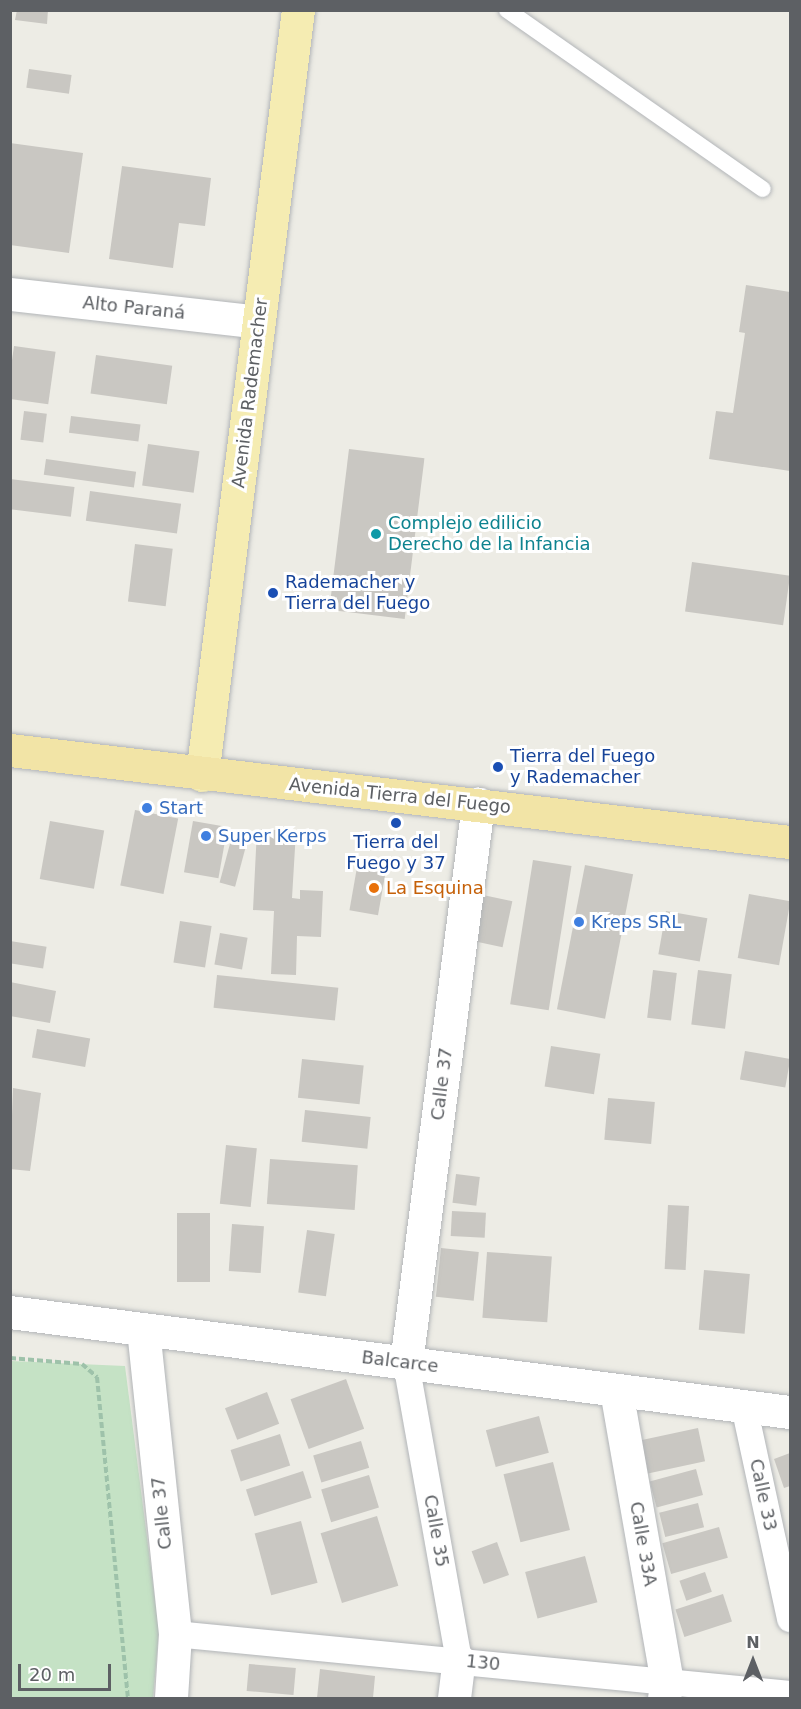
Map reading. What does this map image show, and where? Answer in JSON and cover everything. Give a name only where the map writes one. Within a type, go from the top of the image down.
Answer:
[{"type":"highway","name":"Avenida Tierra del Fuego","points":[[10,750],[202,775],[478,804],[790,842]]},
{"type":"main road","name":"Avenida Rademacher","points":[[202,775],[298,10]]},
{"type":"street","name":"Alto Paraná","points":[[10,294],[258,322]]},
{"type":"street","name":"Calle 37","points":[[406,1363],[478,804]]},
{"type":"street","name":"Balcarce","points":[[10,1312],[790,1412]]},
{"type":"street","name":"Calle 37","points":[[142,1329],[175,1634],[171,1698]]},
{"type":"street","name":"Calle 35","points":[[406,1363],[459,1660],[454,1698]]},
{"type":"street","name":"Calle 33A","points":[[616,1390],[665,1690]]},
{"type":"street","name":"Calle 33","points":[[744,1406],[790,1619]]},
{"type":"street","name":"130","points":[[175,1634],[459,1660],[665,1690],[790,1694]]},
{"type":"lane","points":[[507,10],[762,189]]},
{"type":"path","points":[[10,1358],[82,1364],[97,1377],[128,1698]]},
{"type":"green space","points":[[11,1361],[125,1366],[159,1631],[153,1698],[11,1698]]},
{"type":"building","points":[[17,10],[48,10],[47,24],[15,20]]},
{"type":"building","points":[[29,69],[72,75],[69,94],[26,88]]},
{"type":"building","points":[[10,143],[83,153],[69,253],[10,245]]},
{"type":"building","points":[[122,166],[211,178],[205,226],[179,223],[173,268],[109,259]]},
{"type":"building","points":[[746,285],[790,292],[790,471],[709,459],[716,411],[733,413],[745,333],[739,332]]},
{"type":"building","points":[[14,346],[56,352],[48,404],[10,399],[10,374]]},
{"type":"building","points":[[96,355],[172,366],[167,404],[91,394]]},
{"type":"building","points":[[24,411],[47,414],[43,443],[20,440]]},
{"type":"building","points":[[71,416],[140,425],[138,441],[69,433]]},
{"type":"building","points":[[148,444],[199,451],[194,493],[142,486]]},
{"type":"building","name":"Complejo edilicio Derecho de la Infancia","points":[[349,449],[424,458],[405,619],[329,610]]},
{"type":"building","points":[[46,459],[136,472],[134,488],[44,475]]},
{"type":"building","points":[[10,479],[75,487],[71,517],[10,509]]},
{"type":"building","points":[[90,491],[181,504],[177,534],[86,521]]},
{"type":"building","points":[[135,544],[173,549],[166,606],[128,602]]},
{"type":"building","points":[[692,562],[790,576],[783,625],[685,612]]},
{"type":"building","points":[[135,810],[178,818],[163,894],[120,886]]},
{"type":"building","points":[[50,821],[104,831],[94,889],[40,879]]},
{"type":"building","points":[[193,821],[227,827],[218,878],[184,872]]},
{"type":"building","points":[[257,829],[296,831],[292,898],[300,899],[300,890],[323,891],[321,937],[297,936],[296,975],[271,974],[274,911],[253,910]]},
{"type":"building","points":[[231,840],[246,844],[235,887],[220,883]]},
{"type":"building","points":[[359,856],[388,861],[378,915],[349,910]]},
{"type":"building","points":[[533,860],[572,866],[549,1010],[510,1004]]},
{"type":"building","points":[[585,865],[633,874],[605,1019],[557,1009]]},
{"type":"building","points":[[749,894],[790,901],[779,965],[738,958]]},
{"type":"building","points":[[483,895],[512,901],[503,947],[473,941]]},
{"type":"building","points":[[666,911],[707,918],[700,962],[658,954]]},
{"type":"building","points":[[180,921],[212,926],[205,967],[173,962]]},
{"type":"building","points":[[220,933],[248,938],[242,969],[214,965]]},
{"type":"building","points":[[10,941],[47,947],[43,969],[10,963]]},
{"type":"building","points":[[653,970],[677,973],[671,1021],[647,1018]]},
{"type":"building","points":[[698,970],[732,974],[725,1029],[691,1025]]},
{"type":"building","points":[[217,975],[338,988],[335,1021],[214,1008]]},
{"type":"building","points":[[10,982],[56,991],[50,1023],[10,1016]]},
{"type":"building","points":[[37,1029],[90,1038],[85,1067],[32,1058]]},
{"type":"building","points":[[551,1046],[600,1054],[594,1094],[545,1086]]},
{"type":"building","points":[[745,1051],[790,1059],[785,1088],[740,1080]]},
{"type":"building","points":[[302,1059],[364,1065],[360,1104],[298,1098]]},
{"type":"building","points":[[13,1088],[41,1093],[30,1171],[10,1169]]},
{"type":"building","points":[[608,1098],[655,1102],[651,1144],[604,1140]]},
{"type":"building","points":[[305,1110],[371,1117],[367,1149],[302,1142]]},
{"type":"building","points":[[226,1145],[257,1148],[251,1207],[220,1204]]},
{"type":"building","points":[[270,1159],[358,1165],[355,1210],[267,1204]]},
{"type":"building","points":[[456,1174],[480,1177],[476,1206],[452,1203]]},
{"type":"building","points":[[668,1205],[689,1206],[686,1270],[665,1269]]},
{"type":"building","points":[[452,1211],[486,1213],[485,1238],[451,1236]]},
{"type":"building","points":[[177,1213],[210,1213],[210,1282],[177,1282]]},
{"type":"building","points":[[232,1224],[264,1226],[261,1273],[229,1271]]},
{"type":"building","points":[[307,1230],[335,1234],[326,1296],[298,1292]]},
{"type":"building","points":[[441,1248],[479,1252],[474,1301],[436,1297]]},
{"type":"building","points":[[487,1252],[552,1257],[547,1322],[482,1318]]},
{"type":"building","points":[[704,1270],[750,1274],[745,1334],[699,1330]]},
{"type":"building","points":[[346,1379],[364,1429],[309,1449],[291,1399]]},
{"type":"building","points":[[267,1392],[279,1424],[237,1440],[225,1408]]},
{"type":"building","points":[[539,1416],[549,1453],[496,1467],[486,1430]]},
{"type":"building","points":[[698,1428],[705,1461],[644,1474],[637,1441]]},
{"type":"building","points":[[280,1434],[290,1465],[241,1481],[231,1450]]},
{"type":"building","points":[[361,1441],[369,1468],[321,1482],[313,1456]]},
{"type":"building","points":[[790,1453],[790,1486],[784,1488],[774,1459]]},
{"type":"building","points":[[553,1462],[570,1530],[520,1542],[504,1474]]},
{"type":"building","points":[[696,1469],[703,1495],[657,1508],[650,1481]]},
{"type":"building","points":[[303,1471],[312,1498],[255,1516],[246,1490]]},
{"type":"building","points":[[369,1475],[379,1508],[331,1522],[321,1490]]},
{"type":"building","points":[[698,1503],[704,1527],[665,1537],[659,1513]]},
{"type":"building","points":[[377,1516],[398,1586],[342,1603],[321,1533]]},
{"type":"building","points":[[301,1521],[318,1583],[271,1595],[255,1533]]},
{"type":"building","points":[[719,1527],[728,1558],[671,1574],[662,1543]]},
{"type":"building","points":[[497,1542],[509,1575],[484,1584],[472,1551]]},
{"type":"building","points":[[585,1556],[597,1602],[538,1618],[525,1572]]},
{"type":"building","points":[[705,1572],[712,1592],[686,1601],[679,1581]]},
{"type":"building","points":[[723,1594],[732,1622],[684,1637],[675,1609]]},
{"type":"building","points":[[249,1664],[296,1668],[293,1695],[247,1691]]},
{"type":"building","points":[[320,1669],[375,1676],[373,1698],[317,1698]]},
{"type":"place","name":"Complejo edilicio Derecho de la Infancia","points":[[376,534]]},
{"type":"place","name":"Rademacher y Tierra del Fuego","points":[[273,593]]},
{"type":"place","name":"Tierra del Fuego y Rademacher","points":[[498,767]]},
{"type":"place","name":"Start","points":[[147,808]]},
{"type":"place","name":"Tierra del Fuego y 37","points":[[396,823]]},
{"type":"place","name":"Super Kerps","points":[[206,836]]},
{"type":"place","name":"La Esquina","points":[[374,888]]},
{"type":"place","name":"Kreps SRL","points":[[579,922]]}]
